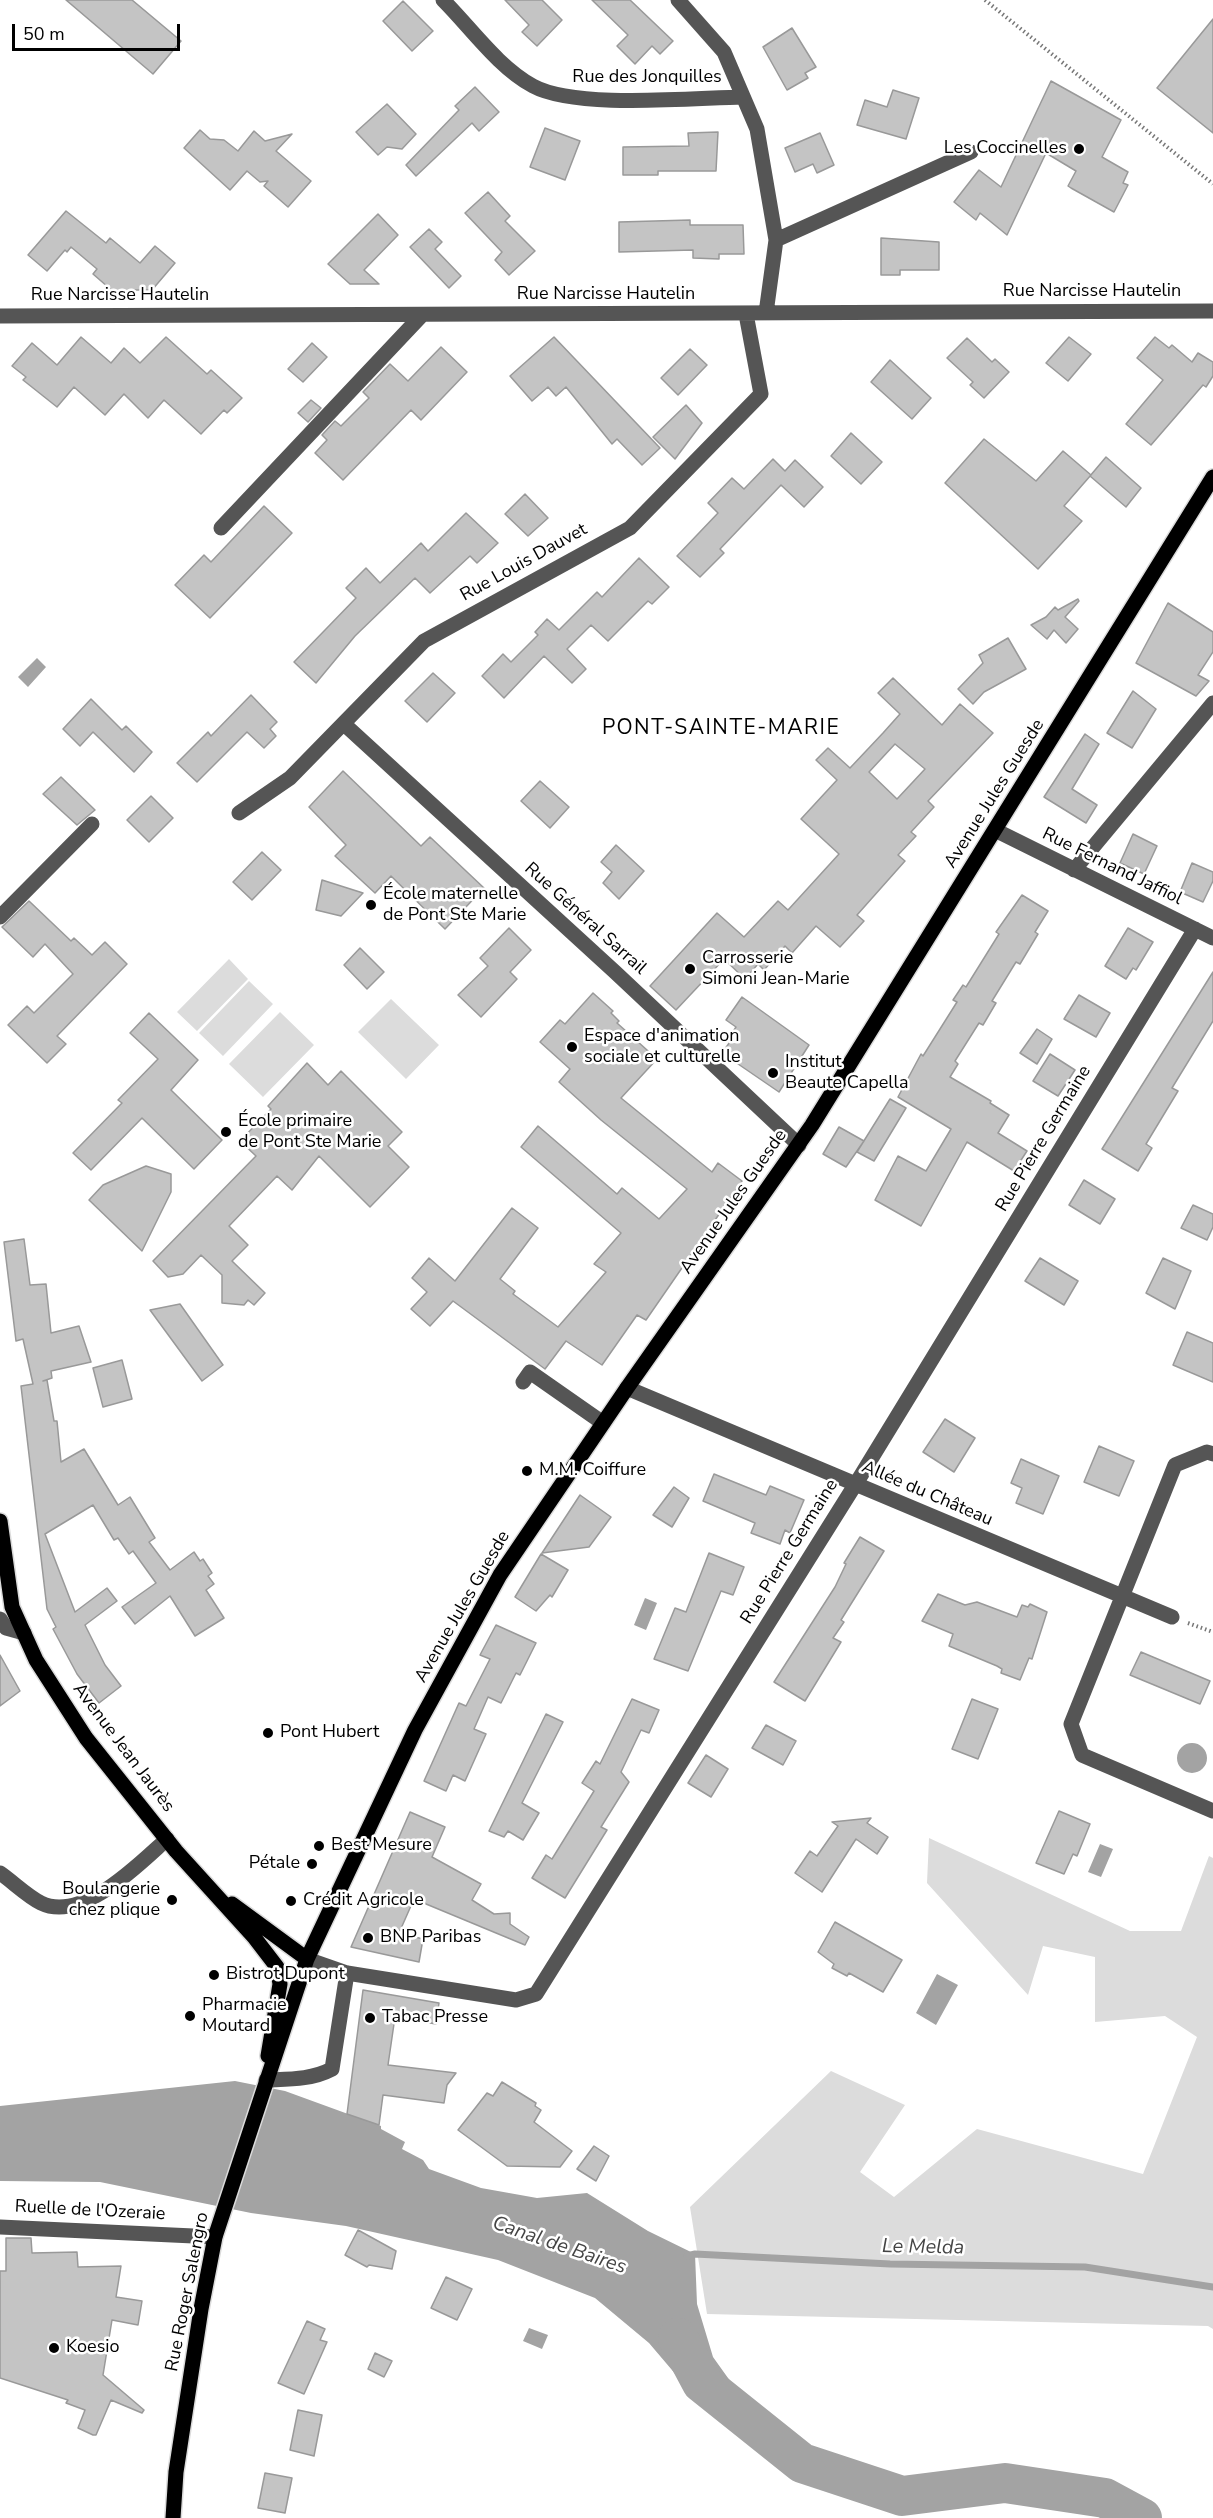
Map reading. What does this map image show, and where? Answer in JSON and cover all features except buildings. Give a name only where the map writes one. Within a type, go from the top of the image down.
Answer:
[{"type":"main road","name":"Avenue Jules Guesde","points":[[266,2079],[307,1959],[415,1730],[500,1575],[627,1388],[799,1145],[1213,477]]},
{"type":"main road","name":"Avenue Jean Jaurès","points":[[0,1531],[12,1607],[36,1660],[86,1738],[206,1886],[254,1937],[277,1967],[280,1984],[266,2079]]},
{"type":"main road","name":"Avenue Jean Jaurès","points":[[206,1886],[307,1959]]},
{"type":"main road","name":"Avenue Jean Jaurès","points":[[254,1937],[307,1959]]},
{"type":"main road","name":"Rue Roger Salengro","points":[[173,2518],[176,2472],[201,2309],[215,2237],[266,2079]]},
{"type":"street","name":"Rue des Jonquilles","points":[[443,0],[511,71],[532,86],[556,96],[587,99],[743,97]]},
{"type":"street","name":"Rue des Jonquilles","points":[[678,0],[724,52],[757,129],[776,240],[766,313]]},
{"type":"street","points":[[776,240],[971,152]]},
{"type":"street","name":"Rue Narcisse Hautelin","points":[[0,316],[1213,311]]},
{"type":"street","name":"Rue Louis Dauvet","points":[[239,813],[291,778],[424,641],[630,528],[761,394],[746,314]]},
{"type":"street","points":[[221,528],[422,315]]},
{"type":"street","points":[[1074,870],[1207,720],[1213,703]]},
{"type":"street","name":"Rue Général Sarrail","points":[[344,724],[615,972],[799,1145]]},
{"type":"street","points":[[0,916],[92,824]]},
{"type":"street","name":"Rue Fernand Jaffiol","points":[[995,830],[1213,938]]},
{"type":"street","name":"Rue Pierre Germaine","points":[[307,1959],[347,1973],[516,2000],[536,1994],[855,1485],[1195,929]]},
{"type":"street","points":[[523,1382],[530,1371],[603,1423]]},
{"type":"street","name":"Allée du Château","points":[[627,1388],[1172,1617]]},
{"type":"street","points":[[1213,1454],[1207,1452],[1175,1465],[1071,1724],[1082,1755],[1213,1811]]},
{"type":"street","points":[[0,1619],[6,1628],[24,1634]]},
{"type":"street","points":[[0,1873],[42,1904],[64,1907],[81,1903],[100,1894],[167,1839]]},
{"type":"street","points":[[266,2079],[299,2079],[320,2075],[332,2069],[347,1973]]},
{"type":"street","name":"Ruelle de l'Ozeraie","points":[[0,2227],[215,2237]]},
{"type":"path","points":[[985,0],[1213,184]]},
{"type":"path","points":[[1172,1617],[1213,1632]]},
{"type":"shaded area","points":[[229,959],[248,979],[197,1031],[177,1012]]},
{"type":"shaded area","points":[[249,981],[273,1004],[223,1056],[199,1033]]},
{"type":"shaded area","points":[[391,999],[439,1045],[406,1079],[358,1032]]},
{"type":"shaded area","points":[[280,1012],[314,1045],[263,1097],[229,1064]]},
{"type":"shaded area","points":[[929,1838],[1130,1931],[1181,1931],[1209,1856],[1213,1858],[1213,2329],[1208,2326],[707,2314],[690,2207],[831,2071],[905,2105],[860,2172],[894,2197],[977,2129],[1143,2174],[1197,2037],[1165,2016],[1095,2022],[1095,1957],[1043,1946],[1028,1995],[927,1883]]},
{"type":"water","points":[[37,658],[46,667],[28,687],[18,677]]},
{"type":"water","points":[[645,1598],[657,1603],[646,1630],[634,1625]]},
{"type":"water","points":[[1192,1743],[1203,1747],[1207,1758],[1203,1769],[1192,1773],[1181,1769],[1177,1758],[1181,1747]]},
{"type":"water","points":[[1100,1844],[1113,1849],[1101,1877],[1088,1872]]},
{"type":"water","points":[[937,1974],[958,1985],[936,2025],[916,2013]]},
{"type":"water","points":[[235,2081],[285,2091],[381,2126],[381,2129],[405,2142],[402,2149],[423,2160],[429,2169],[481,2188],[537,2198],[587,2193],[648,2231],[695,2254],[697,2304],[713,2357],[738,2392],[683,2383],[649,2343],[595,2298],[498,2260],[346,2226],[251,2213],[100,2182],[0,2181],[0,2106]]},
{"type":"water","points":[[529,2328],[548,2335],[542,2349],[523,2341]]},
{"type":"waterway","name":"Le Melda","points":[[687,2256],[695,2254],[890,2264],[1085,2267],[1213,2287]]},
{"type":"waterway","name":"Canal de Baires","points":[[678,2338],[702,2383],[802,2463],[902,2496],[1005,2483],[1105,2498],[1142,2518]]},
{"type":"place","name":"Les Coccinelles","points":[[1079,149]]},
{"type":"place","name":"École maternelle de Pont Ste Marie","points":[[371,905]]},
{"type":"place","name":"Carrosserie Simoni Jean-Marie","points":[[690,969]]},
{"type":"place","name":"Espace d'animation sociale et culturelle","points":[[572,1047]]},
{"type":"place","name":"Institut Beaute Capella","points":[[773,1073]]},
{"type":"place","name":"École primaire de Pont Ste Marie","points":[[226,1132]]},
{"type":"place","name":"M.M. Coiffure","points":[[527,1471]]},
{"type":"place","name":"Pont Hubert","points":[[268,1733]]},
{"type":"place","name":"Best Mesure","points":[[319,1846]]},
{"type":"place","name":"Pétale","points":[[312,1864]]},
{"type":"place","name":"Boulangerie chez plique","points":[[172,1900]]},
{"type":"place","name":"Crédit Agricole","points":[[291,1901]]},
{"type":"place","name":"BNP Paribas","points":[[368,1938]]},
{"type":"place","name":"Bistrot Dupont","points":[[214,1975]]},
{"type":"place","name":"Pharmacie Moutard","points":[[190,2016]]},
{"type":"place","name":"Tabac Presse","points":[[370,2018]]},
{"type":"place","name":"Koesio","points":[[54,2348]]},
{"type":"district","name":"PONT-SAINTE-MARIE","points":[[721,729]]}]
